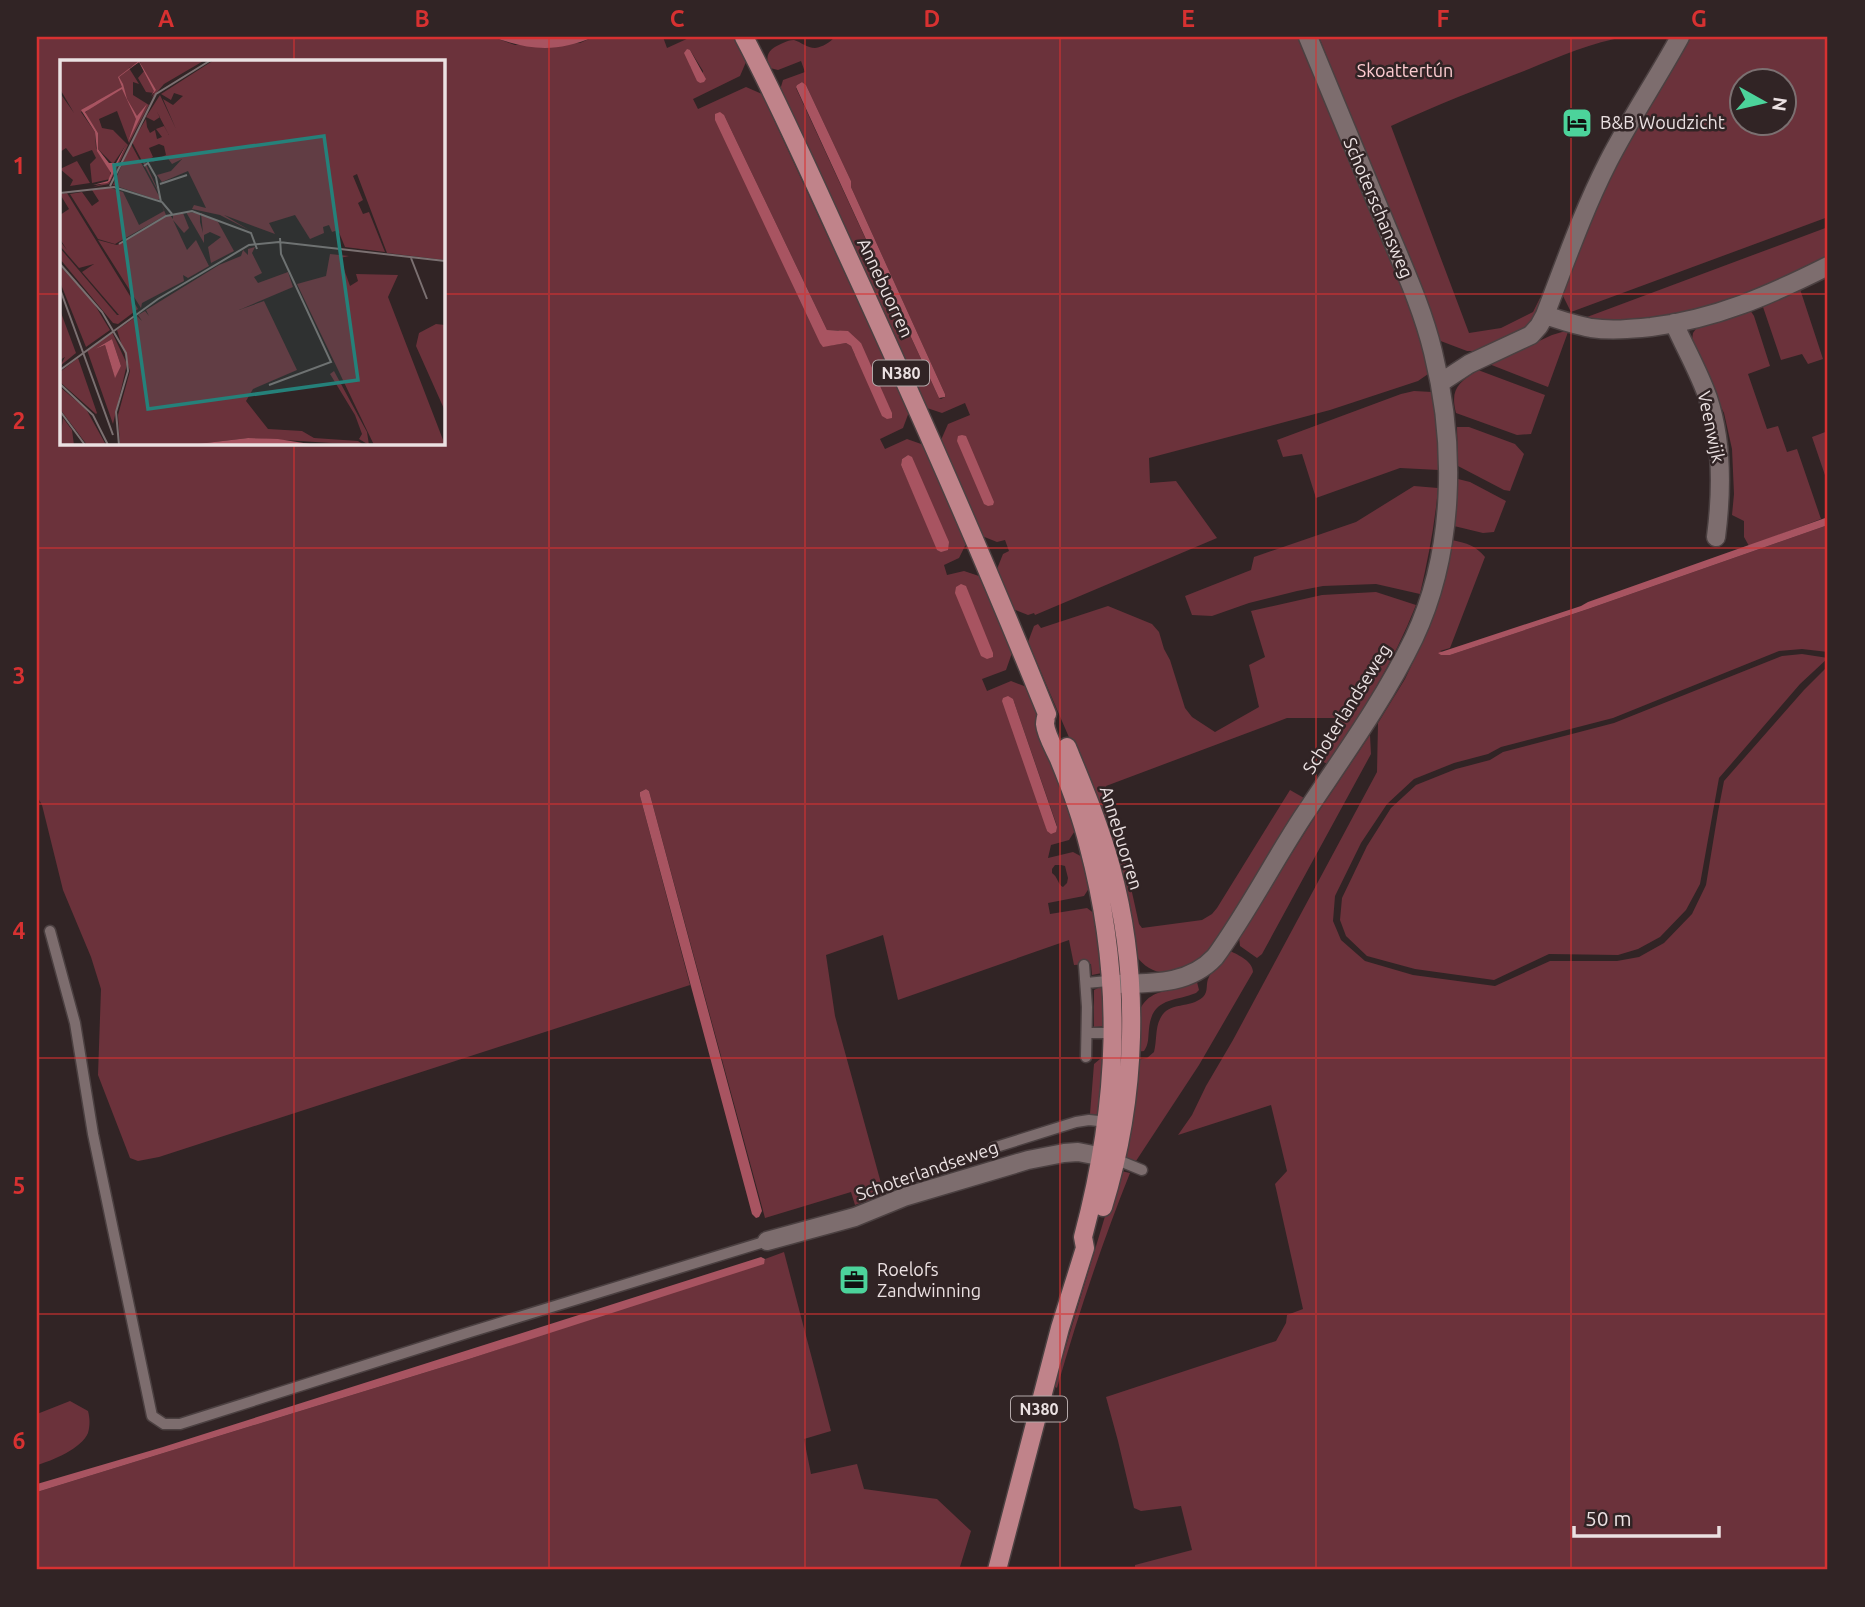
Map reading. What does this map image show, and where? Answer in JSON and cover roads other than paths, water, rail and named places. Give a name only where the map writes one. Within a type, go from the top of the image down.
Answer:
[{"type":"main road","name":"Annebuorren","points":[[744,37],[889,346],[1046,714],[1045,724],[1088,844],[1121,984]]},
{"type":"main road","name":"N380","points":[[1115,1123],[1113,1033],[1121,984]]},
{"type":"main road","name":"N380","points":[[997,1570],[1060,1328],[1085,1248],[1083,1237],[1109,1158],[1130,1056],[1121,984]]},
{"type":"street","name":"Schoterschansweg","points":[[1308,37],[1412,289],[1428,334],[1440,383]]},
{"type":"street","points":[[1440,383],[1469,364],[1531,335],[1539,326],[1581,218],[1606,165],[1680,37]]},
{"type":"street","points":[[1545,315],[1575,325],[1605,330],[1674,323],[1751,302],[1828,265]]},
{"type":"street","name":"Veenwijk","points":[[1674,323],[1709,400],[1719,448],[1721,477],[1716,537]]},
{"type":"street","name":"Schoterlandseweg","points":[[1121,984],[1172,981],[1186,977],[1215,957],[1296,827],[1366,724],[1398,669],[1426,605],[1442,541],[1449,461],[1440,383]]},
{"type":"street","name":"Schoterlandseweg","points":[[767,1241],[855,1217],[904,1197],[1028,1160],[1072,1152],[1109,1158]]},
{"type":"lane","points":[[50,931],[75,1023],[93,1134],[152,1416],[164,1424],[180,1424],[767,1241]]},
{"type":"lane","points":[[1084,965],[1086,1057]]},
{"type":"lane","points":[[1086,983],[1108,981],[1121,984]]},
{"type":"lane","points":[[1087,1033],[1113,1033]]},
{"type":"lane","points":[[993,1148],[1076,1122],[1089,1120],[1115,1123]]},
{"type":"lane","points":[[1109,1158],[1142,1170]]},
{"type":"place","name":"B&B Woudzicht","points":[[1577,123]]},
{"type":"place","name":"Roelofs Zandwinning","points":[[854,1280]]},
{"type":"park label","name":"Skoattertún","points":[[1405,71]]}]
